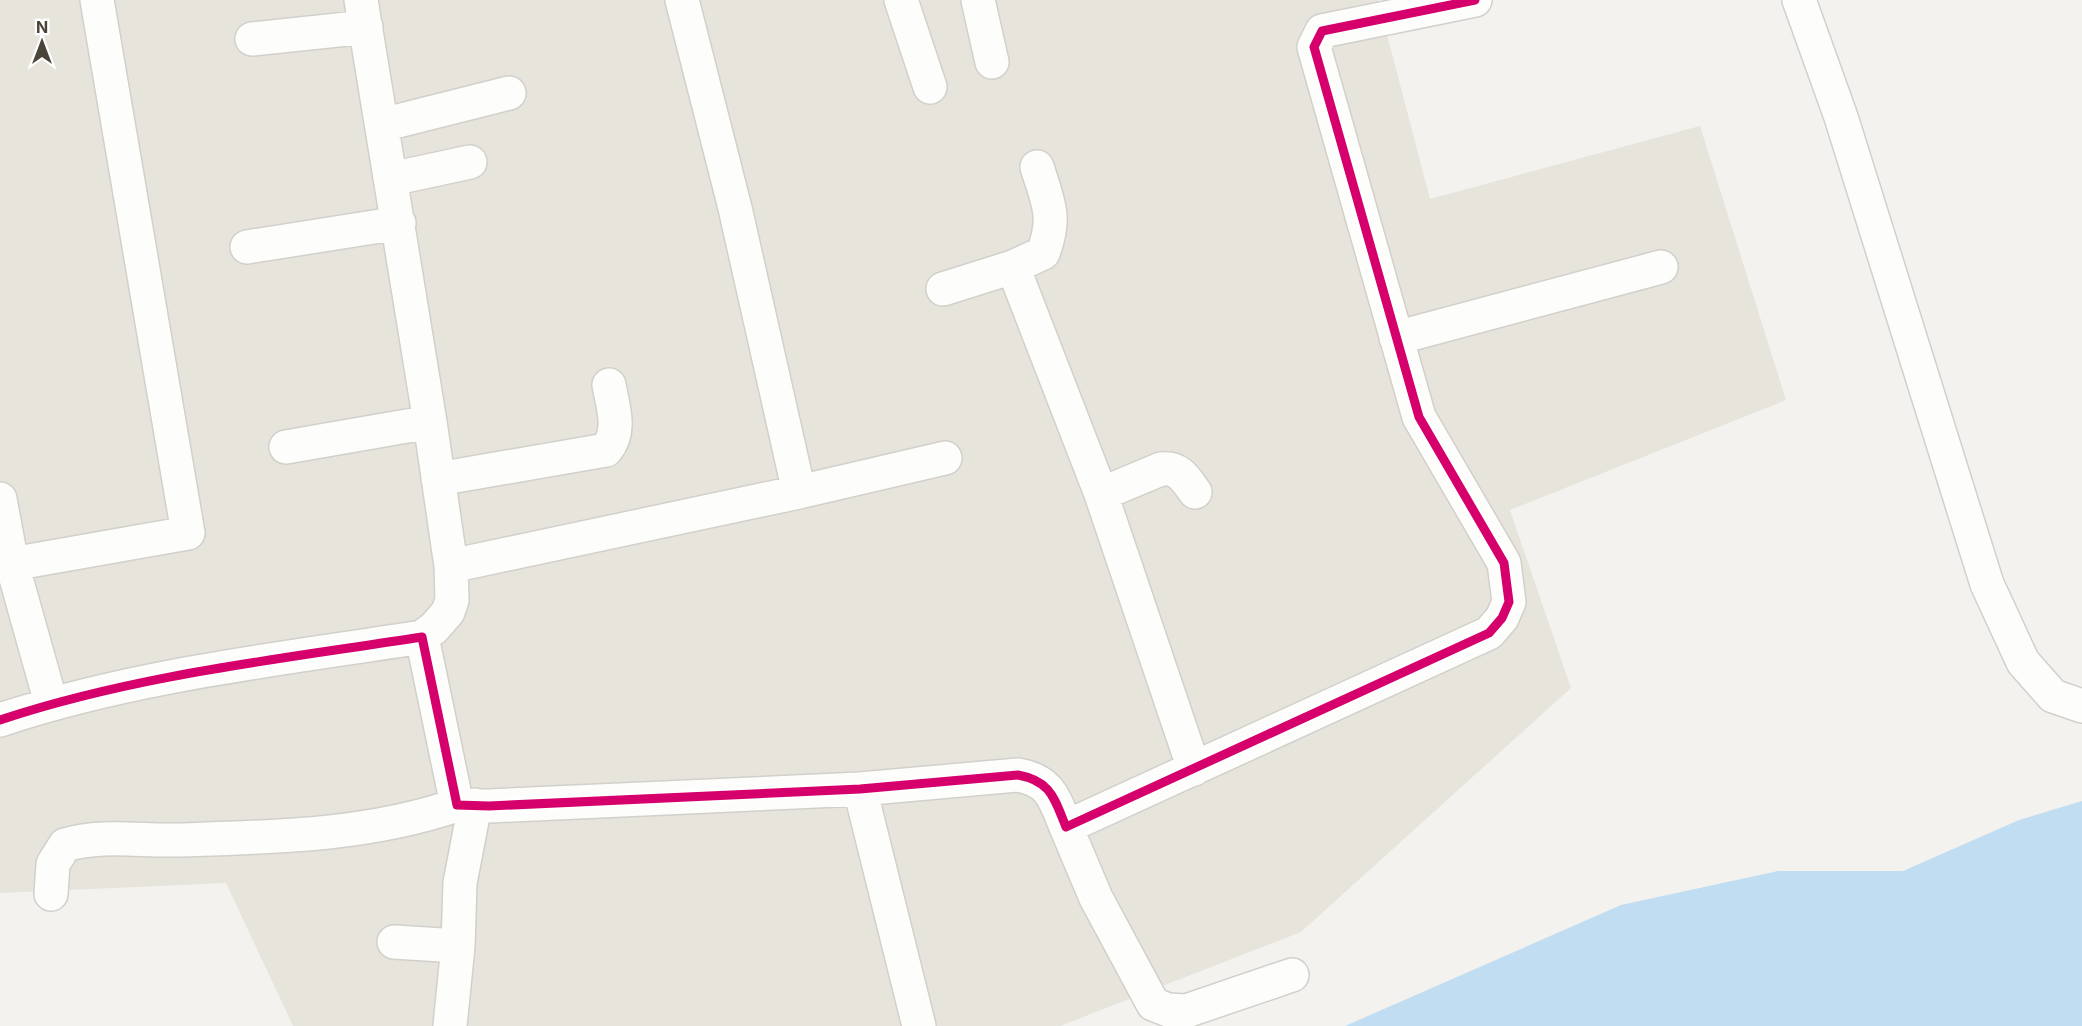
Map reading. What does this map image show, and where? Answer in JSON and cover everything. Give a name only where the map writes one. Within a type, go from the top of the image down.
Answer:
[{"type":"street","points":[[12,564],[188,533],[97,0]]},
{"type":"street","points":[[682,0],[735,208],[799,492]]},
{"type":"street","points":[[902,0],[930,87]]},
{"type":"street","points":[[978,0],[992,62]]},
{"type":"street","points":[[1066,827],[1489,633],[1502,618],[1509,602],[1504,563],[1451,476],[1419,417],[1314,47],[1322,31],[1475,0]]},
{"type":"street","points":[[1799,0],[1841,117],[1987,584],[2023,662],[2053,696],[2082,706]]},
{"type":"street","points":[[0,720],[51,703],[221,669],[422,637],[434,628],[448,612],[452,600],[451,566],[399,223],[363,13],[252,39]]},
{"type":"street","points":[[382,125],[509,93]]},
{"type":"street","points":[[391,179],[470,162]]},
{"type":"street","points":[[943,289],[1013,267],[1043,253],[1051,232],[1051,211],[1038,167]]},
{"type":"street","points":[[247,247],[399,223]]},
{"type":"street","points":[[1013,267],[1101,494],[1194,769]]},
{"type":"street","points":[[1396,338],[1661,267]]},
{"type":"street","points":[[438,478],[606,450],[613,441],[616,427],[609,385]]},
{"type":"street","points":[[286,447],[430,422]]},
{"type":"street","points":[[451,566],[799,492],[945,458]]},
{"type":"street","points":[[1101,494],[1161,469],[1171,468],[1181,473],[1195,492]]},
{"type":"street","points":[[0,499],[12,564],[51,703]]},
{"type":"street","points":[[422,637],[466,805],[458,946],[450,1026]]},
{"type":"street","points":[[51,894],[53,864],[65,845],[85,839],[176,840],[325,833],[421,818],[466,805],[860,789],[1025,776],[1046,786],[1096,898],[1153,1004],[1168,1010],[1186,1011],[1292,975]]},
{"type":"street","points":[[860,789],[919,1026]]},
{"type":"street","points":[[394,942],[458,946]]},
{"type":"shaded area","points":[[0,0],[1378,0],[1430,199],[1700,126],[1786,400],[1510,510],[1571,688],[1301,932],[1060,1026],[293,1026],[226,883],[0,893]]},
{"type":"water","points":[[2082,801],[2082,1026],[1345,1026],[1621,905],[1778,871],[1903,871],[2019,820]]},
{"type":"cycle path","points":[[0,720],[51,704],[156,680],[262,661],[422,637],[457,805],[489,806],[860,789],[1018,775],[1045,786],[1054,799],[1066,827],[1489,633],[1502,618],[1509,602],[1504,563],[1419,417],[1314,47],[1322,31],[1475,0]]}]
